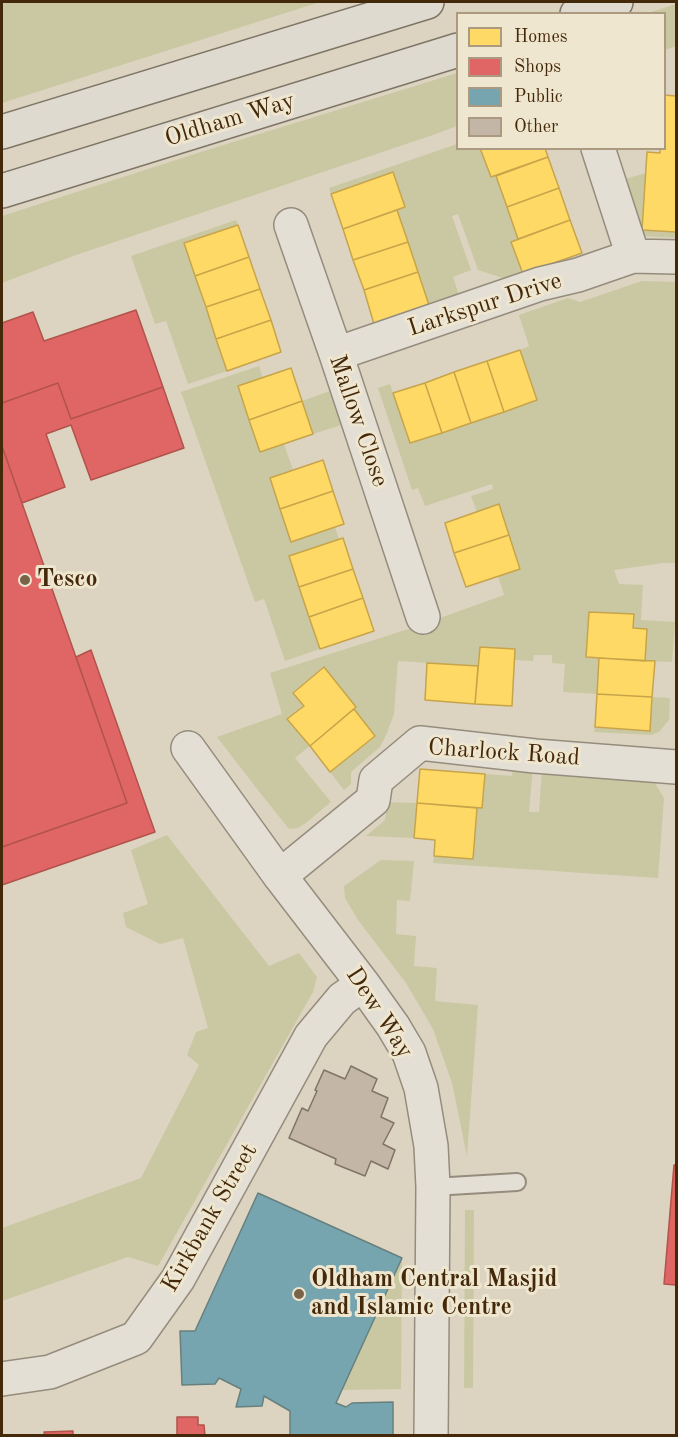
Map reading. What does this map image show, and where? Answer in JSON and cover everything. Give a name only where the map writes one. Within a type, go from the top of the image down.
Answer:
[{"type":"highway","points":[[2,132],[427,2]]},
{"type":"highway","points":[[584,12],[616,2]]},
{"type":"highway","name":"Oldham Way","points":[[2,190],[456,51]]},
{"type":"street","points":[[599,150],[633,256]]},
{"type":"street","name":"Mallow Close","points":[[291,225],[423,617]]},
{"type":"street","name":"Larkspur Drive","points":[[336,354],[540,284],[578,275],[633,256],[676,257]]},
{"type":"street","name":"Charlock Road","points":[[280,876],[373,800],[376,780],[420,743],[535,756],[676,767]]},
{"type":"street","name":"Dew Way","points":[[188,748],[280,876],[363,984],[409,1053],[421,1088],[431,1146],[433,1187],[431,1436]]},
{"type":"street","name":"Kirkbank Street","points":[[2,1379],[50,1372],[136,1338],[178,1279],[311,1036],[342,999],[363,984]]},
{"type":"lane","points":[[433,1187],[517,1182]]},
{"type":"shaded area","points":[[2,2],[320,2],[2,103]]},
{"type":"shaded area","points":[[676,4],[676,46],[666,50],[666,12],[651,12]]},
{"type":"shaded area","points":[[456,73],[456,126],[76,255],[2,283],[2,216]]},
{"type":"shaded area","points":[[456,144],[456,150],[480,150],[491,177],[496,176],[518,239],[511,242],[522,271],[503,278],[478,270],[458,214],[452,216],[471,270],[453,277],[459,295],[429,305],[397,210],[405,207],[393,172],[331,194],[329,188]]},
{"type":"shaded area","points":[[646,173],[642,230],[676,232],[676,238],[642,236],[625,179]]},
{"type":"shaded area","points":[[236,220],[238,225],[184,243],[227,371],[188,384],[166,321],[155,324],[131,256]]},
{"type":"shaded area","points":[[642,281],[676,282],[676,563],[614,570],[619,584],[643,585],[641,620],[675,622],[672,662],[645,661],[647,629],[633,628],[634,614],[589,612],[586,657],[599,658],[597,694],[563,692],[565,664],[552,663],[552,655],[534,655],[533,661],[515,660],[515,649],[480,647],[478,666],[398,661],[394,714],[387,733],[380,747],[351,772],[351,784],[344,790],[330,772],[375,735],[354,709],[356,707],[323,667],[293,692],[304,706],[287,720],[310,746],[295,758],[331,802],[298,828],[289,829],[217,737],[282,714],[270,673],[415,627],[504,595],[498,576],[520,569],[499,505],[477,512],[471,496],[493,489],[492,484],[425,506],[418,488],[412,490],[378,388],[390,384],[410,443],[537,401],[520,350],[529,346],[519,315],[568,298],[580,302]]},
{"type":"shaded area","points":[[259,366],[263,378],[238,387],[260,452],[284,444],[293,470],[270,478],[291,541],[335,527],[339,539],[289,556],[320,649],[285,661],[264,599],[255,602],[181,392]]},
{"type":"shaded area","points":[[338,388],[345,409],[339,417],[341,425],[313,434],[302,401]]},
{"type":"shaded area","points":[[652,697],[670,698],[669,720],[659,732],[651,735],[594,732],[595,727],[650,731]]},
{"type":"shaded area","points":[[513,765],[533,766],[529,812],[539,812],[542,769],[653,780],[664,798],[658,878],[433,863],[434,856],[473,859],[477,808],[482,808],[485,774],[512,776]]},
{"type":"shaded area","points":[[387,802],[417,803],[414,838],[366,836],[385,820]]},
{"type":"shaded area","points":[[167,835],[269,966],[299,953],[317,977],[313,992],[158,1266],[128,1257],[2,1301],[2,1228],[141,1178],[199,1065],[187,1055],[196,1032],[208,1028],[183,938],[160,944],[126,927],[123,913],[148,904],[131,850]]},
{"type":"shaded area","points":[[381,860],[414,861],[410,901],[397,900],[396,934],[416,936],[414,966],[437,968],[435,1001],[478,1005],[467,1156],[452,1083],[433,1029],[406,983],[358,920],[345,898],[344,886]]},
{"type":"shaded area","points":[[465,1210],[474,1210],[473,1388],[464,1388]]},
{"type":"shaded area","points":[[402,1258],[401,1389],[342,1390]]},
{"type":"building: Homes","points":[[666,95],[676,96],[676,232],[642,230],[647,152],[660,153],[660,150],[666,150]]},
{"type":"building: Homes","points":[[481,150],[546,150],[548,157],[491,177]]},
{"type":"building: Homes","points":[[548,157],[559,188],[507,207],[496,176]]},
{"type":"building: Homes","points":[[393,172],[405,207],[343,229],[331,194]]},
{"type":"building: Homes","points":[[559,188],[570,220],[518,239],[507,207]]},
{"type":"building: Homes","points":[[397,210],[408,242],[353,260],[343,229]]},
{"type":"building: Homes","points":[[570,220],[582,253],[523,274],[511,242]]},
{"type":"building: Homes","points":[[238,225],[249,257],[195,276],[184,243]]},
{"type":"building: Homes","points":[[408,242],[418,272],[364,290],[353,260]]},
{"type":"building: Homes","points":[[249,257],[260,289],[206,307],[195,276]]},
{"type":"building: Homes","points":[[418,272],[429,305],[374,324],[364,290]]},
{"type":"building: Homes","points":[[260,289],[271,320],[216,339],[206,307]]},
{"type":"building: Homes","points":[[271,320],[281,352],[227,371],[216,339]]},
{"type":"building: Homes","points":[[520,350],[537,400],[504,412],[487,361]]},
{"type":"building: Homes","points":[[487,361],[504,412],[471,423],[454,372]]},
{"type":"building: Homes","points":[[291,368],[302,401],[249,420],[238,386]]},
{"type":"building: Homes","points":[[454,372],[471,423],[442,433],[425,383]]},
{"type":"building: Homes","points":[[425,383],[442,433],[410,443],[393,393]]},
{"type":"building: Homes","points":[[302,401],[313,434],[260,452],[249,420]]},
{"type":"building: Homes","points":[[323,460],[333,491],[280,509],[270,478]]},
{"type":"building: Homes","points":[[333,491],[344,524],[291,542],[280,509]]},
{"type":"building: Homes","points":[[499,504],[509,535],[454,553],[445,523]]},
{"type":"building: Homes","points":[[509,535],[520,569],[466,587],[454,553]]},
{"type":"building: Homes","points":[[343,538],[353,569],[299,587],[289,556]]},
{"type":"building: Homes","points":[[353,569],[363,598],[309,617],[299,587]]},
{"type":"building: Homes","points":[[363,598],[374,631],[320,649],[309,617]]},
{"type":"building: Homes","points":[[589,612],[634,614],[633,628],[647,629],[645,661],[586,657]]},
{"type":"building: Homes","points":[[480,647],[515,649],[512,706],[475,704]]},
{"type":"building: Homes","points":[[599,658],[655,661],[652,697],[597,694]]},
{"type":"building: Homes","points":[[427,663],[478,666],[475,704],[425,700]]},
{"type":"building: Homes","points":[[324,667],[356,707],[310,746],[287,719],[304,706],[293,693]]},
{"type":"building: Homes","points":[[597,694],[652,697],[650,731],[595,727]]},
{"type":"building: Homes","points":[[354,709],[375,736],[330,772],[310,746]]},
{"type":"building: Homes","points":[[420,769],[485,774],[482,808],[417,803]]},
{"type":"building: Homes","points":[[417,803],[477,808],[473,859],[434,856],[435,840],[414,838]]},
{"type":"building: Shops","points":[[136,310],[163,387],[71,419],[58,383],[2,403],[2,323],[33,312],[44,341]]},
{"type":"building: Shops","points":[[58,383],[71,419],[163,387],[184,448],[91,480],[71,425],[46,434],[65,487],[22,503],[2,446],[2,403]]},
{"type":"building: Shops","name":"Tesco","points":[[2,446],[127,803],[2,847]]},
{"type":"building: Shops","points":[[91,650],[155,832],[2,885],[2,847],[127,803],[76,657]]},
{"type":"building: Shops","points":[[674,1165],[676,1165],[676,1285],[664,1284]]},
{"type":"building: Shops","points":[[177,1417],[198,1417],[198,1425],[204,1425],[205,1436],[177,1436]]},
{"type":"building: Shops","points":[[73,1431],[73,1436],[45,1436],[44,1432]]},
{"type":"building: Public","name":"Oldham Central Masjid and Islamic Centre","points":[[258,1193],[402,1258],[336,1403],[346,1407],[352,1403],[393,1402],[393,1436],[290,1436],[290,1411],[264,1396],[262,1406],[236,1407],[241,1389],[219,1378],[215,1384],[182,1385],[180,1331],[195,1331]]},
{"type":"building: Other","points":[[351,1066],[377,1079],[372,1091],[388,1098],[381,1117],[394,1123],[383,1144],[395,1150],[388,1169],[371,1161],[365,1176],[335,1164],[336,1159],[289,1138],[302,1108],[308,1111],[324,1070],[345,1079]]},
{"type":"place","name":"Tesco","points":[[25,580]]},
{"type":"place","name":"Oldham Central Masjid and Islamic Centre","points":[[299,1294]]}]
